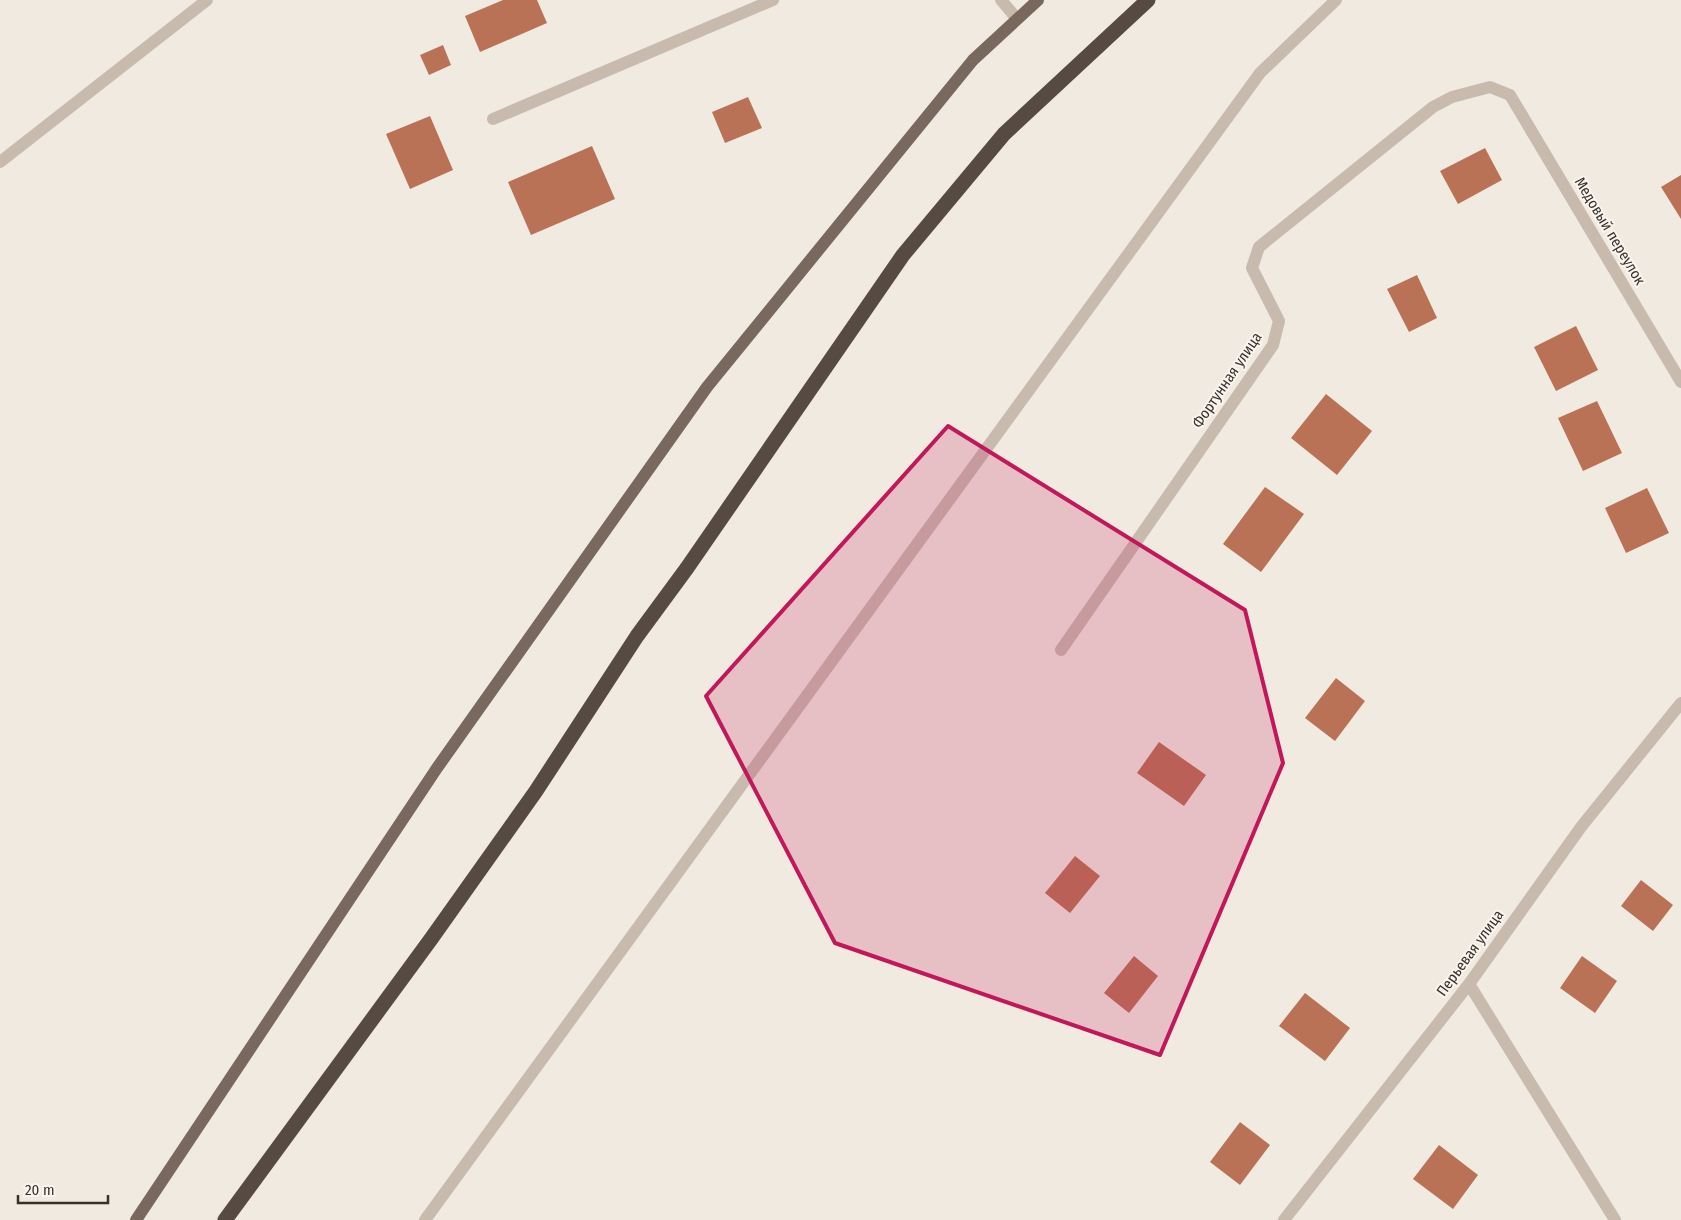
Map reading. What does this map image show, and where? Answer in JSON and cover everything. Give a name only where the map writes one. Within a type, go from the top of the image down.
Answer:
[{"type":"highway","points":[[226,1220],[431,940],[536,791],[637,636],[687,568],[903,255],[1004,134],[1148,0]]},
{"type":"main road","points":[[136,1220],[437,768],[707,387],[973,60],[1038,0]]},
{"type":"street","points":[[0,162],[207,0]]},
{"type":"street","points":[[493,119],[773,0]]},
{"type":"street","points":[[1001,0],[1017,19]]},
{"type":"street","points":[[425,1220],[1260,73],[1336,0]]},
{"type":"street","name":"Фортунная улица","points":[[1061,650],[1273,345],[1279,321],[1252,268],[1259,247],[1433,108],[1452,97],[1490,87],[1510,96]]},
{"type":"street","name":"Медовый переулок","points":[[1510,96],[1681,382]]},
{"type":"street","name":"Перьевая улица","points":[[1284,1220],[1469,984],[1581,827],[1681,703]]},
{"type":"street","points":[[1469,984],[1615,1220]]},
{"type":"highlighted area","points":[[948,426],[1245,610],[1283,763],[1160,1055],[835,943],[706,696]]},
{"type":"building","points":[[503,0],[537,0],[547,23],[480,52],[465,16]]},
{"type":"building","points":[[443,45],[451,65],[429,75],[420,55]]},
{"type":"building","points":[[748,97],[762,128],[725,143],[712,112]]},
{"type":"building","points":[[430,116],[453,170],[410,189],[386,134]]},
{"type":"building","points":[[592,146],[615,199],[531,235],[508,182]]},
{"type":"building","points":[[1485,148],[1502,180],[1458,204],[1440,171]]},
{"type":"building","points":[[1681,175],[1681,219],[1661,187]]},
{"type":"building","points":[[1417,275],[1437,318],[1409,332],[1387,289]]},
{"type":"building","points":[[1576,326],[1598,370],[1556,391],[1534,347]]},
{"type":"building","points":[[1326,394],[1372,431],[1337,475],[1291,438]]},
{"type":"building","points":[[1597,401],[1622,453],[1583,471],[1558,418]]},
{"type":"building","points":[[1265,487],[1304,514],[1261,572],[1223,544]]},
{"type":"building","points":[[1647,488],[1669,533],[1626,553],[1605,508]]},
{"type":"building","points":[[1336,678],[1365,701],[1335,741],[1305,718]]},
{"type":"building","points":[[1159,742],[1206,775],[1184,806],[1137,773]]},
{"type":"building","points":[[1075,856],[1100,876],[1070,913],[1045,893]]},
{"type":"building","points":[[1641,880],[1673,905],[1653,931],[1621,906]]},
{"type":"building","points":[[1134,956],[1158,976],[1129,1013],[1104,993]]},
{"type":"building","points":[[1582,956],[1617,981],[1595,1013],[1560,988]]},
{"type":"building","points":[[1305,993],[1350,1028],[1325,1061],[1279,1026]]},
{"type":"building","points":[[1240,1122],[1270,1145],[1240,1185],[1210,1162]]},
{"type":"building","points":[[1439,1145],[1478,1175],[1453,1209],[1413,1179]]}]
